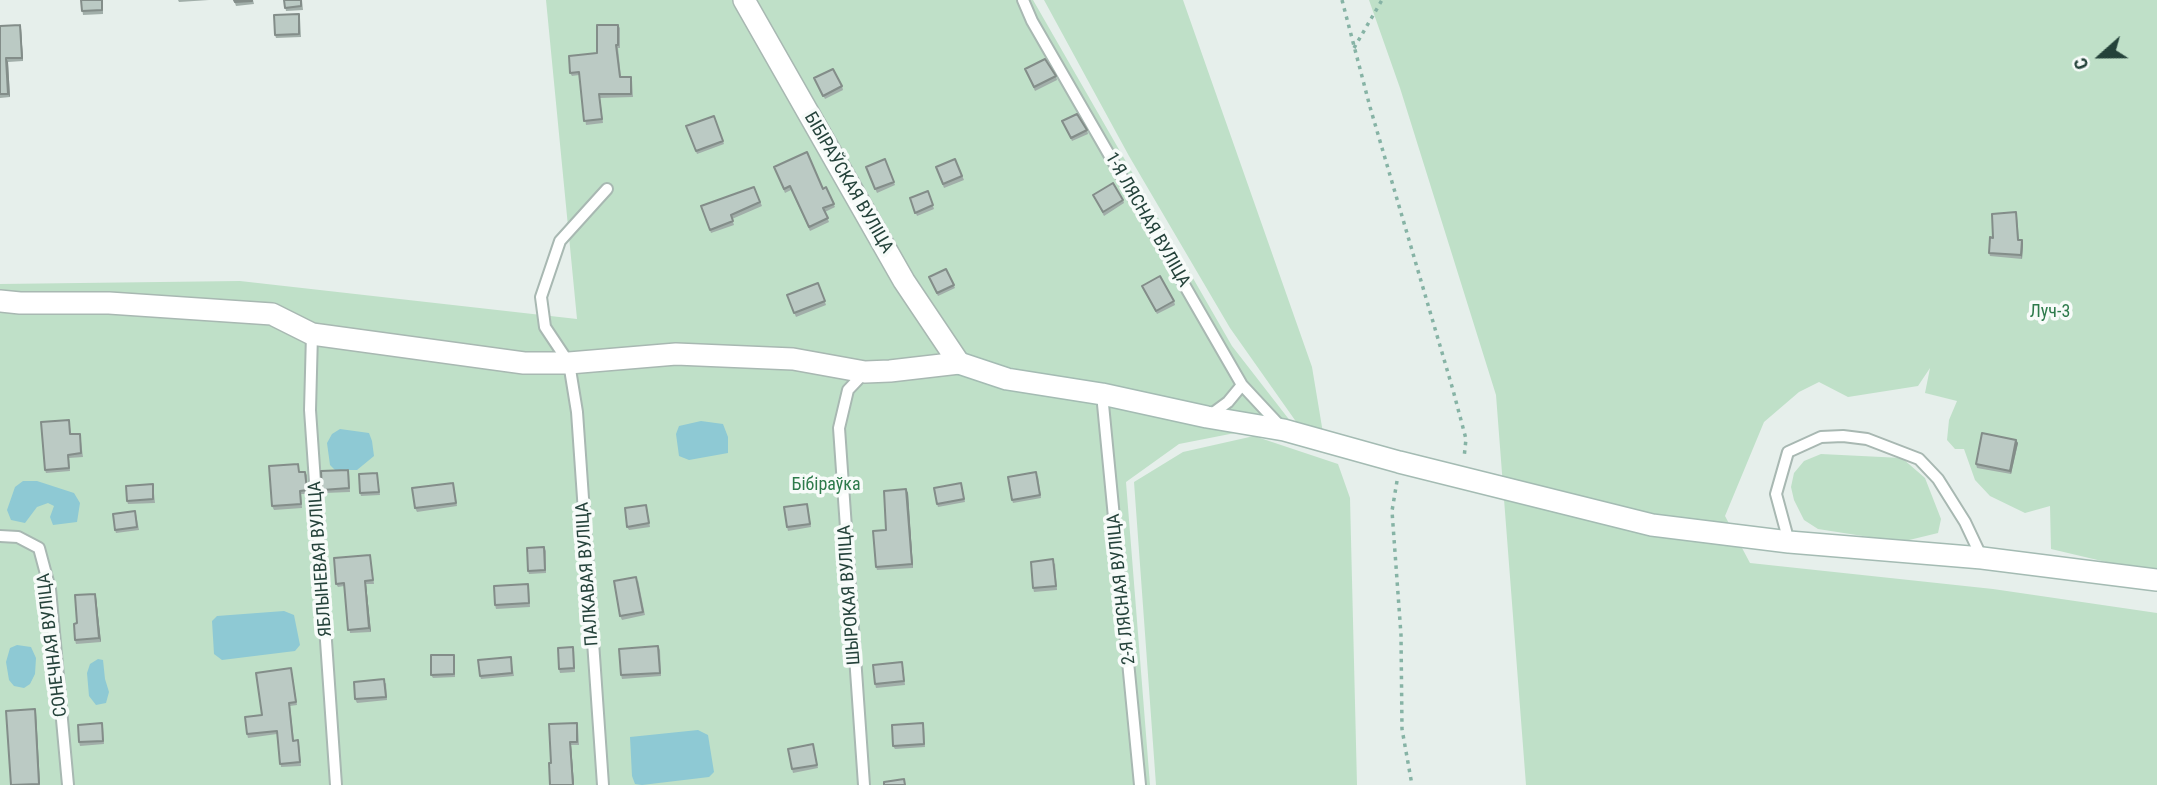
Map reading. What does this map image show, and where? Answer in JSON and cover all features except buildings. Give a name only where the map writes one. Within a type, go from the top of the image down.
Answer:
[{"type":"street","name":"БІБІРАЎСКАЯ ВУЛІЦА","points":[[744,0],[904,281],[959,363]]},
{"type":"street","points":[[0,301],[109,303],[272,314],[312,334],[524,363],[569,363],[676,354],[793,359],[865,372],[959,363],[1007,379],[1102,394],[1207,417],[1284,430],[1399,462],[1652,525],[1789,542],[1982,558],[2157,580]]},
{"type":"lane","name":"1-Я ЛЯСНАЯ ВУЛІЦА","points":[[1023,0],[1242,385],[1284,430]]},
{"type":"lane","points":[[569,363],[545,327],[541,297],[560,242],[607,188]]},
{"type":"lane","name":"ЯБЛЫНЕВАЯ ВУЛІЦА","points":[[312,334],[310,410],[336,785]]},
{"type":"lane","name":"ПАЛКАВАЯ ВУЛІЦА","points":[[569,363],[578,412],[603,785]]},
{"type":"lane","name":"ШЫРОКАЯ ВУЛІЦА","points":[[864,785],[839,428],[848,390],[865,372]]},
{"type":"lane","points":[[1207,417],[1227,402],[1242,385]]},
{"type":"lane","name":"2-Я ЛЯСНАЯ ВУЛІЦА","points":[[1102,394],[1140,785]]},
{"type":"lane","points":[[1789,542],[1776,494],[1788,452],[1821,437],[1843,436],[1867,439],[1919,458],[1938,479],[1965,522],[1982,558]]},
{"type":"lane","name":"СОНЕЧНАЯ ВУЛІЦА","points":[[0,536],[18,537],[39,548],[50,589],[68,785]]},
{"type":"path","points":[[1342,0],[1466,439],[1463,477]]},
{"type":"path","points":[[1354,48],[1382,0]]},
{"type":"path","points":[[1399,462],[1392,511],[1401,635],[1402,729],[1412,785]]},
{"type":"green space","name":"Бібіраўка","points":[[546,0],[1033,0],[1232,346],[1291,422],[1179,444],[1126,482],[1150,785],[0,785],[0,284],[240,281],[577,319]]},
{"type":"green space","points":[[1044,0],[1183,0],[1312,367],[1323,433],[1297,423],[1230,328],[1129,156]]},
{"type":"green space","name":"Луч-3","points":[[1369,0],[2157,0],[2157,574],[2051,549],[2050,506],[2025,513],[1990,496],[1975,480],[1964,449],[1955,449],[1947,440],[1949,420],[1957,401],[1925,393],[1930,368],[1918,386],[1848,397],[1819,382],[1799,392],[1764,422],[1725,516],[1750,563],[1993,589],[2157,613],[2157,785],[1526,785],[1496,395],[1400,88]]},
{"type":"green space","points":[[1254,436],[1338,464],[1350,498],[1357,785],[1156,785],[1134,482],[1183,452]]},
{"type":"green space","points":[[1821,454],[1902,458],[1925,478],[1941,519],[1938,533],[1901,542],[1818,529],[1804,520],[1791,487],[1794,473],[1804,461]]},
{"type":"water","points":[[701,421],[723,424],[728,437],[728,453],[689,460],[679,456],[676,434],[679,426]]},
{"type":"water","points":[[340,429],[369,433],[374,456],[357,470],[335,470],[330,465],[327,443],[332,434]]},
{"type":"water","points":[[23,481],[37,481],[74,493],[80,503],[77,522],[53,525],[50,517],[54,506],[48,503],[37,507],[25,523],[11,520],[7,510],[15,487]]},
{"type":"water","points":[[284,611],[294,615],[300,645],[295,651],[222,660],[214,654],[212,621],[217,616]]},
{"type":"water","points":[[17,645],[31,647],[36,658],[35,674],[30,684],[24,688],[14,686],[9,680],[6,662],[10,648]]},
{"type":"water","points":[[98,659],[103,660],[109,692],[106,703],[96,705],[89,696],[87,673],[90,664]]},
{"type":"water","points":[[698,730],[708,735],[714,772],[709,777],[635,784],[632,776],[630,737]]}]
